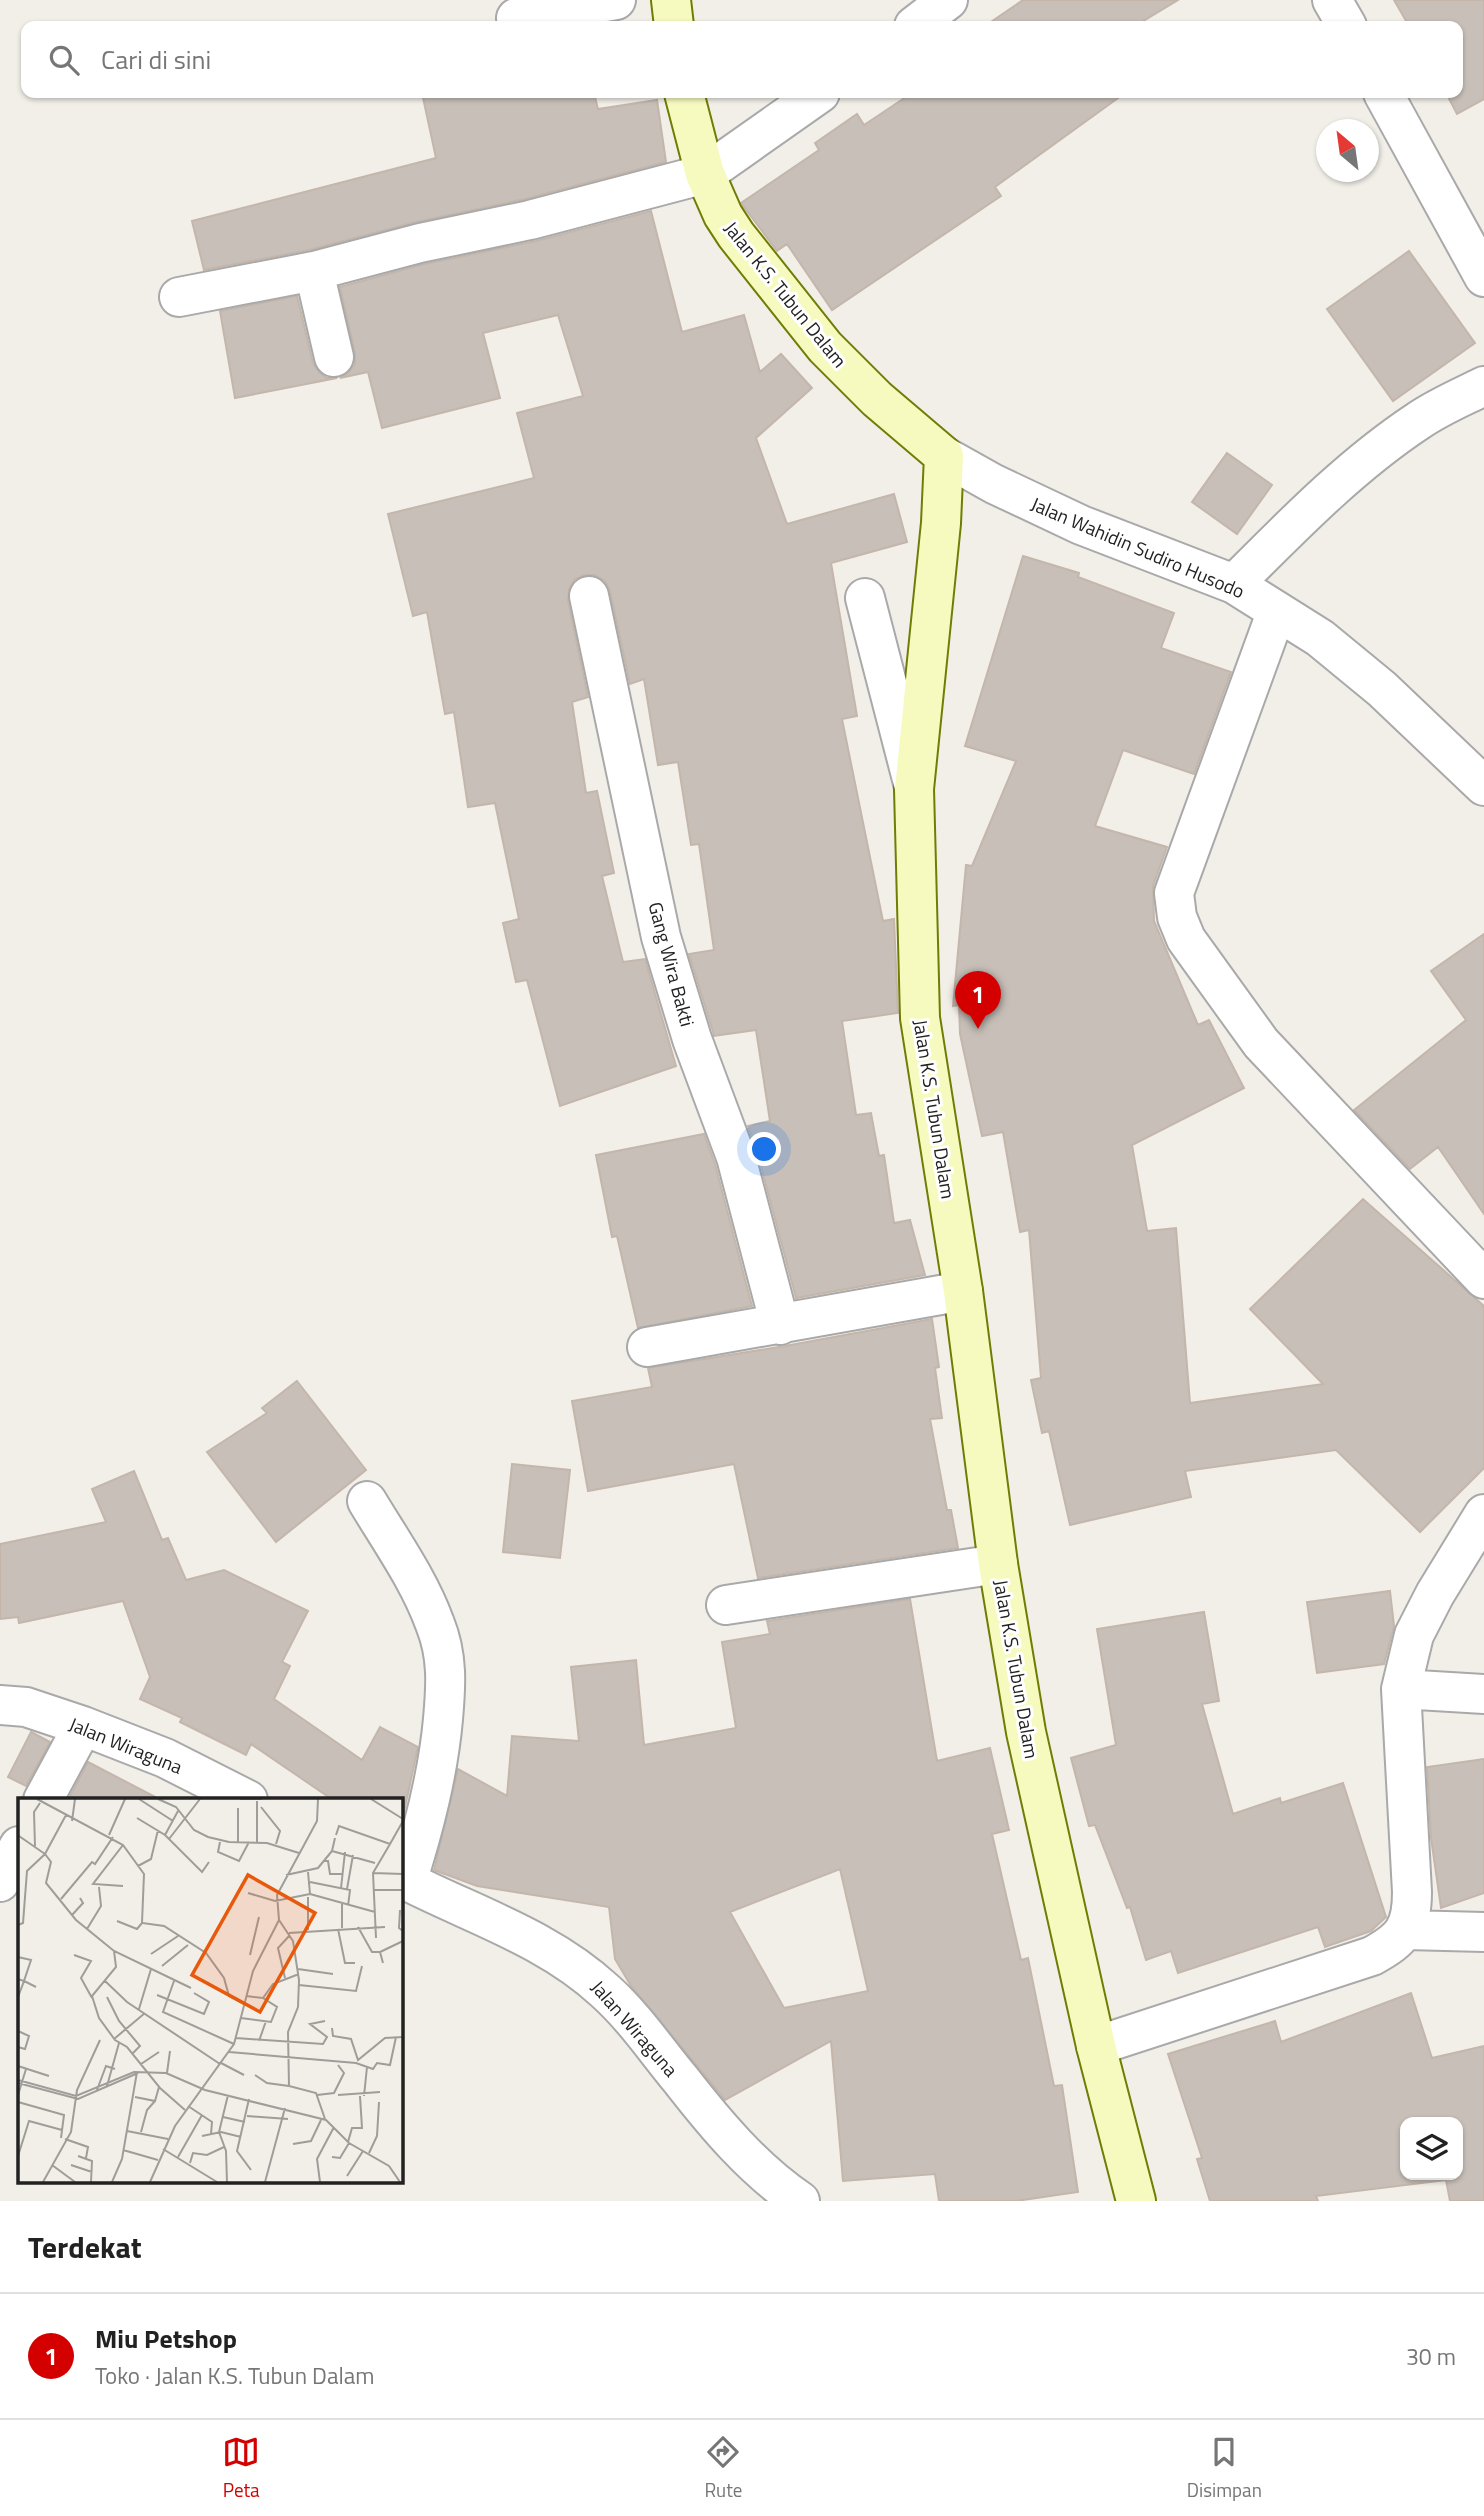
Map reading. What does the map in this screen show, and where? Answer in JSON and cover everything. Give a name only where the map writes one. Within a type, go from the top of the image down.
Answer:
[{"type":"street","points":[[516,18],[616,0]]},
{"type":"street","points":[[671,0],[673,21]]},
{"type":"street","points":[[921,21],[948,0]]},
{"type":"street","points":[[1332,0],[1344,21]]},
{"type":"street","name":"Jalan K.S. Tubun Dalam","points":[[685,98],[705,174],[723,215],[736,235],[825,347],[877,399],[944,456],[941,523],[914,789],[920,1018],[963,1291],[998,1564],[1027,1732],[1096,2046],[1135,2201]]},
{"type":"street","points":[[179,297],[314,271],[420,243],[530,220],[705,174],[813,98]]},
{"type":"street","points":[[1386,98],[1484,277]]},
{"type":"street","points":[[314,271],[334,357]]},
{"type":"street","points":[[1234,584],[1298,520],[1367,459],[1419,420],[1484,386]]},
{"type":"street","name":"Jalan Wahidin Sudiro Husodo","points":[[944,456],[994,484],[1081,525],[1234,584],[1276,613],[1320,638],[1382,689],[1484,786]]},
{"type":"street","name":"Gang Wira Bakti","points":[[589,596],[661,937],[697,1051],[736,1157],[780,1325]]},
{"type":"street","points":[[864,598],[914,789]]},
{"type":"street","points":[[1276,613],[1174,893],[1177,917],[1197,956],[1261,1043],[1484,1279]]},
{"type":"street","points":[[647,1348],[963,1291]]},
{"type":"street","points":[[368,1502],[420,1590],[436,1626],[446,1664],[440,1754],[421,1837],[404,1880]]},
{"type":"street","points":[[1096,2046],[1359,1961],[1395,1944],[1406,1930],[1412,1912],[1412,1892],[1401,1689],[1415,1635],[1435,1594],[1484,1514]]},
{"type":"street","points":[[726,1605],[998,1564]]},
{"type":"street","points":[[1401,1689],[1484,1694]]},
{"type":"street","name":"Jalan Wiraguna","points":[[0,1705],[26,1707],[83,1726],[166,1758],[244,1798]]},
{"type":"street","points":[[44,1798],[83,1726]]},
{"type":"street","points":[[0,1882],[18,1848]]},
{"type":"street","name":"Jalan Wiraguna","points":[[404,1880],[522,1934],[557,1953],[589,1976],[624,2010],[727,2137],[754,2165],[800,2201]]},
{"type":"street","points":[[1406,1930],[1484,1932]]},
{"type":"building","points":[[1023,0],[1178,0],[1143,21],[992,21]]},
{"type":"building","points":[[1394,0],[1484,0],[1484,99],[1457,114],[1449,98],[1463,98],[1463,21],[1406,21]]},
{"type":"building","points":[[423,98],[595,98],[598,109],[657,100],[666,162],[525,199],[416,222],[309,250],[204,270],[192,221],[436,158]]},
{"type":"building","points":[[904,98],[1118,98],[995,187],[1001,196],[832,310],[787,244],[777,251],[741,203],[819,150],[815,143],[857,114],[864,125]]},
{"type":"building","points":[[651,211],[682,332],[744,315],[760,372],[781,354],[812,388],[756,438],[787,524],[894,494],[907,542],[831,563],[857,716],[842,719],[883,921],[894,919],[898,1013],[842,1021],[856,1115],[871,1113],[879,1156],[884,1155],[894,1223],[910,1220],[925,1275],[796,1298],[748,1126],[770,1121],[756,1030],[714,1036],[689,954],[714,950],[699,844],[691,845],[678,762],[658,765],[644,679],[630,684],[610,591],[605,581],[595,575],[584,575],[575,579],[569,589],[568,600],[588,697],[572,702],[586,793],[597,791],[614,873],[602,876],[623,962],[645,959],[676,1066],[560,1106],[527,980],[516,982],[503,923],[519,919],[495,803],[468,807],[454,712],[445,714],[427,612],[413,616],[388,514],[534,478],[517,413],[583,396],[558,315],[483,333],[500,398],[382,428],[368,372],[340,378],[355,364],[355,353],[340,287],[425,264],[536,241]]},
{"type":"building","points":[[1409,251],[1475,343],[1393,401],[1327,309]]},
{"type":"building","points":[[297,296],[313,363],[327,378],[337,378],[235,398],[220,311]]},
{"type":"building","points":[[1227,453],[1272,485],[1237,534],[1192,502]]},
{"type":"building","points":[[1023,556],[1079,573],[1078,577],[1174,613],[1161,648],[1231,672],[1194,774],[1123,750],[1095,826],[1167,847],[1153,886],[1154,921],[1198,1025],[1209,1020],[1244,1088],[1132,1145],[1147,1231],[1176,1228],[1190,1403],[1323,1384],[1250,1309],[1363,1199],[1484,1306],[1484,1468],[1420,1532],[1336,1450],[1185,1471],[1191,1497],[1070,1525],[1049,1431],[1042,1433],[1031,1380],[1041,1378],[1029,1230],[1020,1232],[1003,1132],[982,1136],[960,1034],[959,1005],[953,1006],[966,865],[972,866],[1016,761],[965,746]]},
{"type":"building","points":[[1484,934],[1484,1214],[1438,1147],[1410,1169],[1354,1110],[1466,1020],[1431,971]]},
{"type":"building","points":[[704,1134],[715,1164],[752,1306],[638,1328],[617,1236],[612,1237],[596,1155]]},
{"type":"building","points":[[932,1319],[939,1367],[935,1368],[942,1418],[930,1419],[947,1510],[951,1510],[958,1548],[758,1578],[734,1464],[588,1491],[572,1401],[652,1387],[648,1368]]},
{"type":"building","points":[[297,1381],[366,1470],[276,1542],[207,1452],[267,1413],[262,1408]]},
{"type":"building","points":[[512,1464],[570,1470],[560,1558],[503,1552]]},
{"type":"building","points":[[134,1471],[162,1540],[168,1538],[186,1580],[224,1570],[308,1611],[282,1662],[290,1666],[274,1699],[362,1760],[380,1727],[418,1747],[402,1821],[402,1798],[330,1798],[251,1744],[246,1755],[180,1722],[182,1718],[140,1699],[150,1677],[123,1601],[19,1623],[18,1617],[0,1619],[0,1544],[106,1522],[92,1489]]},
{"type":"building","points":[[1390,1591],[1394,1626],[1384,1664],[1317,1673],[1307,1602]]},
{"type":"building","points":[[910,1599],[937,1761],[990,1748],[1009,1830],[992,1834],[1021,1960],[1028,1958],[1054,2086],[1062,2085],[1078,2192],[1016,2201],[939,2201],[935,2174],[843,2181],[831,2041],[725,2100],[631,1986],[615,1959],[609,1907],[477,1886],[434,1870],[458,1769],[507,1796],[512,1736],[579,1741],[571,1667],[636,1660],[644,1745],[736,1728],[722,1642],[770,1634],[767,1621]],"holes":[[[840,1869],[868,1991],[784,2008],[730,1912]]]},
{"type":"building","points":[[1204,1612],[1219,1701],[1202,1704],[1233,1814],[1280,1798],[1281,1803],[1343,1783],[1386,1917],[1371,1931],[1325,1947],[1318,1927],[1178,1973],[1171,1951],[1146,1960],[1130,1907],[1127,1908],[1095,1825],[1089,1826],[1071,1758],[1116,1745],[1097,1629]]},
{"type":"building","points":[[31,1732],[50,1742],[26,1786],[8,1777]]},
{"type":"building","points":[[1484,1759],[1484,1893],[1441,1908],[1431,1838],[1427,1767]]},
{"type":"building","points":[[88,1762],[157,1798],[69,1798]]},
{"type":"building","points":[[1411,1993],[1432,2058],[1484,2046],[1484,2201],[1450,2201],[1446,2180],[1316,2196],[1318,2201],[1210,2201],[1197,2159],[1202,2158],[1168,2054],[1275,2021],[1281,2042]]},
{"type":"place","name":"Miu Petshop","points":[[978,1029]]}]
